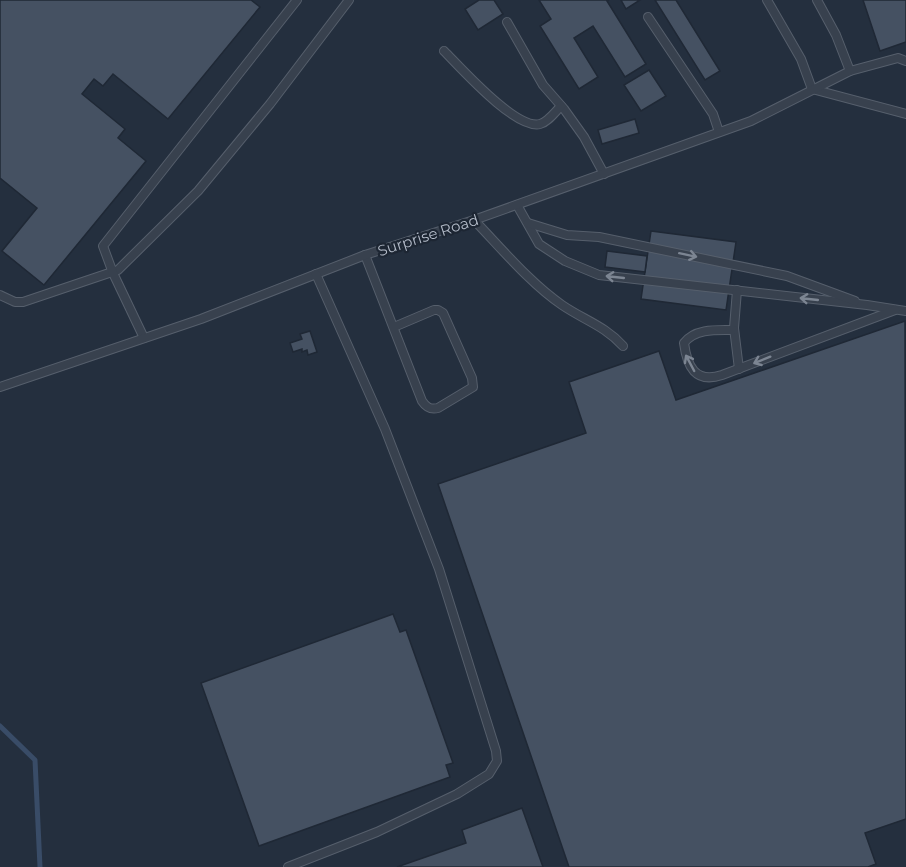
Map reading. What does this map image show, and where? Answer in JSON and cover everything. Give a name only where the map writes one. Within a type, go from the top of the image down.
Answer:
[{"type":"lane","points":[[144,338],[113,273],[103,246],[297,0]]},
{"type":"lane","points":[[0,295],[15,302],[23,302],[118,270],[198,191],[270,104],[350,0]]},
{"type":"lane","points":[[767,0],[801,59],[812,89],[906,114]]},
{"type":"lane","points":[[817,0],[836,34],[850,71]]},
{"type":"lane","points":[[648,17],[708,107],[719,132]]},
{"type":"lane","points":[[507,22],[543,85],[584,137],[604,174]]},
{"type":"lane","points":[[444,51],[502,108],[524,121],[540,124],[561,106]]},
{"type":"lane","name":"Surprise Road","points":[[0,387],[201,319],[365,255],[518,205],[719,132],[759,117],[850,71],[898,58],[906,61]]},
{"type":"lane","points":[[518,205],[539,244],[565,261],[599,275],[906,311]]},
{"type":"lane","points":[[474,220],[533,280],[561,304],[612,333],[623,346]]},
{"type":"lane","points":[[528,224],[567,235],[599,237],[787,276],[867,305]]},
{"type":"lane","points":[[365,255],[425,406],[438,408],[473,387],[472,378],[443,313],[434,310],[394,327]]},
{"type":"lane","points":[[288,867],[377,832],[457,794],[489,774],[497,761],[496,751],[439,569],[385,429],[316,274]]},
{"type":"lane","points":[[737,291],[734,330],[739,369]]},
{"type":"lane","points":[[734,330],[696,333],[687,338],[684,343],[689,366],[700,376],[711,379],[896,310]]},
{"type":"building","points":[[0,0],[251,0],[260,7],[168,119],[113,74],[103,86],[94,79],[82,94],[125,129],[118,138],[146,161],[44,285],[2,251],[37,208],[0,178]]},
{"type":"building","points":[[479,0],[494,0],[503,14],[478,30],[465,9]]},
{"type":"building","points":[[539,0],[609,0],[607,1],[646,64],[625,77],[593,26],[574,38],[598,77],[579,89],[540,26],[551,19]]},
{"type":"building","points":[[621,0],[640,0],[626,9]]},
{"type":"building","points":[[655,0],[676,0],[720,71],[705,80]]},
{"type":"building","points":[[863,0],[906,0],[906,42],[880,51]]},
{"type":"building","points":[[649,70],[666,96],[641,111],[624,85]]},
{"type":"building","points":[[635,119],[639,133],[602,144],[598,130]]},
{"type":"building","points":[[651,231],[736,242],[726,310],[641,299]]},
{"type":"building","points":[[607,251],[647,256],[645,272],[605,267]]},
{"type":"building","points":[[905,321],[906,819],[865,833],[876,864],[868,867],[569,867],[438,484],[586,433],[569,382],[659,351],[676,400]]},
{"type":"building","points":[[310,331],[317,352],[308,355],[307,350],[302,352],[302,349],[293,352],[290,343],[302,339],[300,334]]},
{"type":"building","points":[[393,614],[400,632],[406,630],[453,763],[446,765],[450,777],[259,846],[201,683]]},
{"type":"building","points":[[522,808],[543,867],[397,867],[466,843],[462,830]]},
{"type":"waterway","points":[[0,726],[35,760],[40,867]]}]
